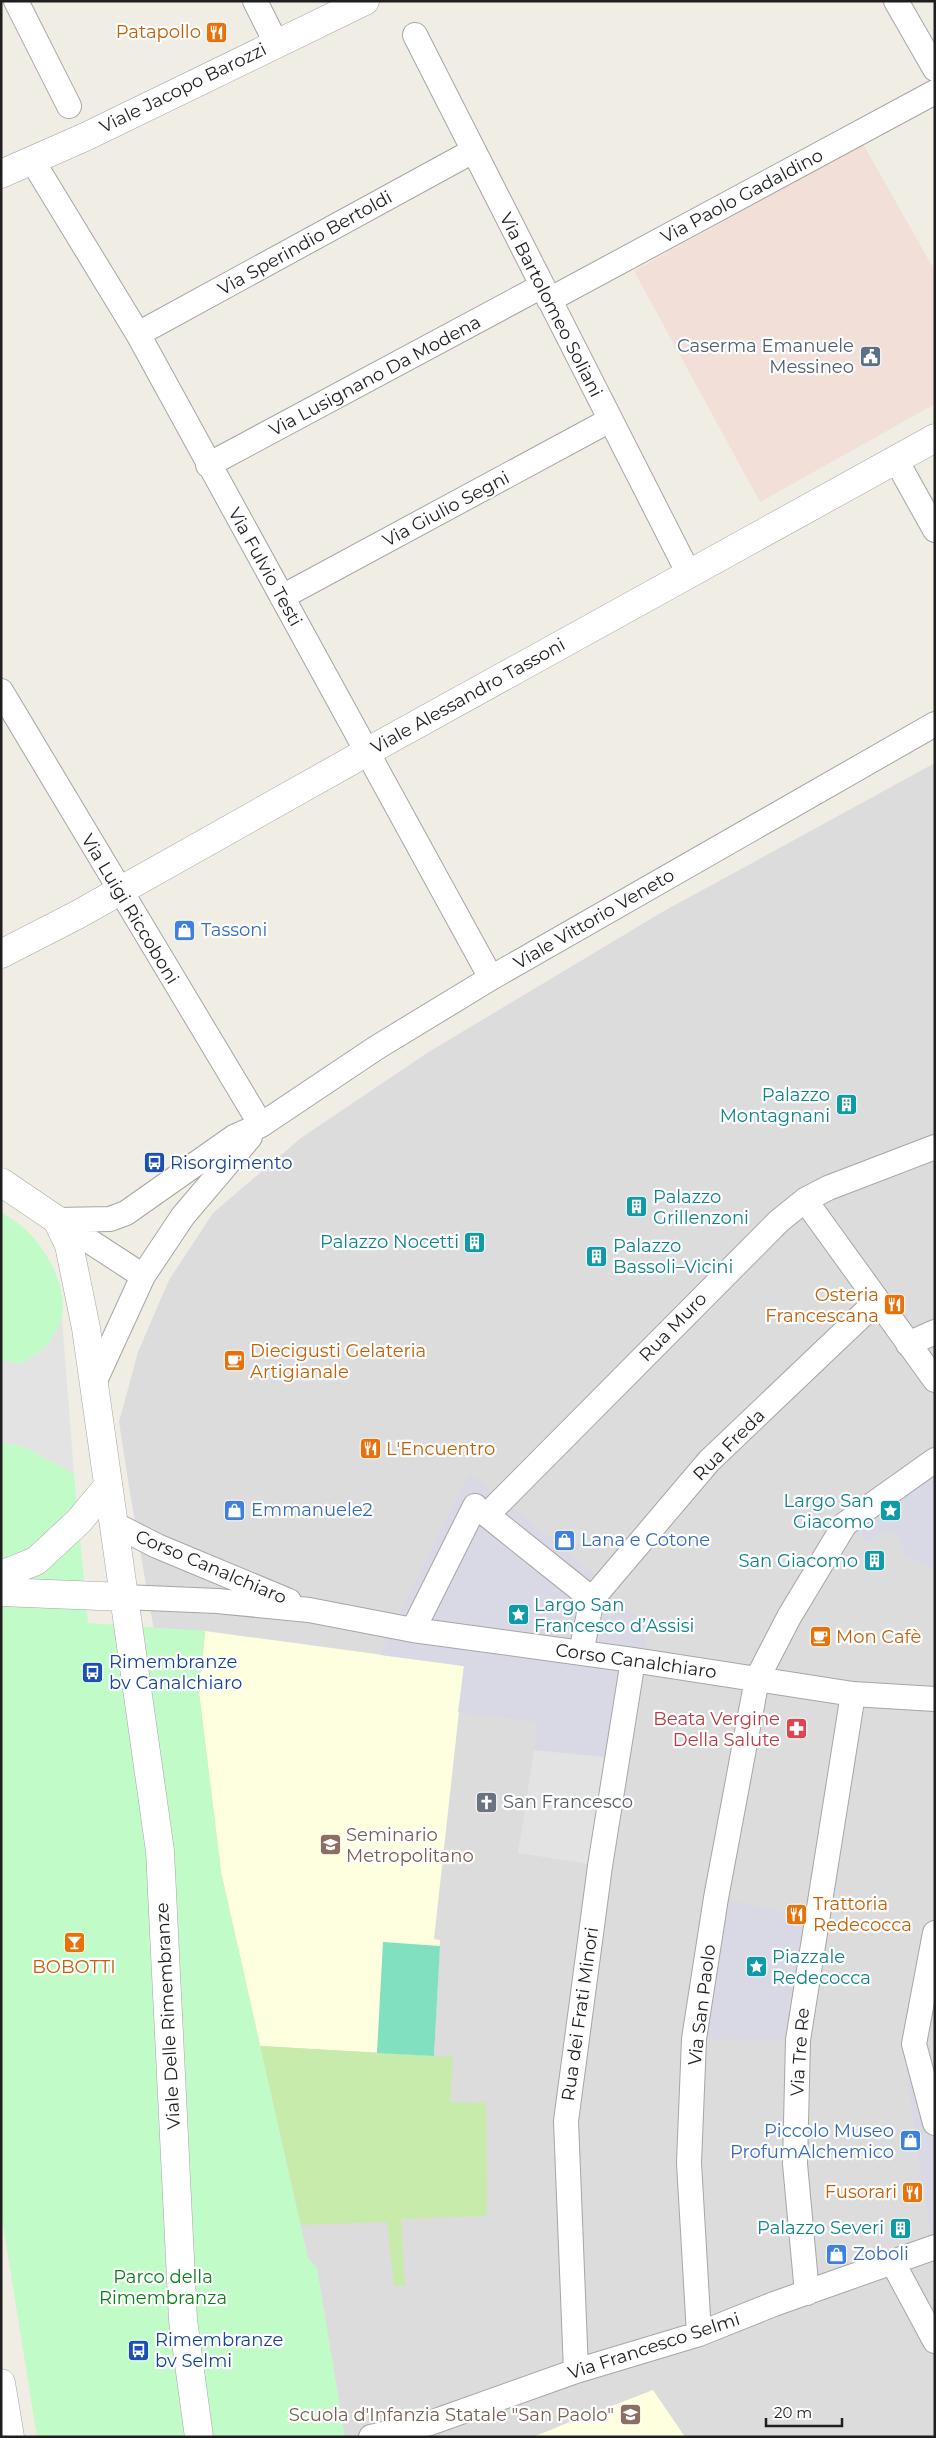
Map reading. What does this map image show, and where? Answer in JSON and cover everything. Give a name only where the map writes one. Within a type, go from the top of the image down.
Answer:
[{"type":"street","points":[[16,1],[69,106]]},
{"type":"street","points":[[255,1],[276,43]]},
{"type":"street","points":[[896,1],[935,69]]},
{"type":"street","name":"Viale Jacopo Barozzi","points":[[1,174],[85,137],[357,3]]},
{"type":"street","name":"Via Bartolomeo Soliani","points":[[415,35],[689,574]]},
{"type":"street","name":"Via Paolo Gadaldino","points":[[546,293],[935,92]]},
{"type":"street","name":"Via Sperindio Bertoldi","points":[[138,334],[473,151]]},
{"type":"street","name":"Via Fulvio Testi","points":[[32,160],[138,334],[365,753],[491,978]]},
{"type":"street","name":"Via Lusignano Da Modena","points":[[208,464],[546,293]]},
{"type":"street","name":"Via Giulio Segni","points":[[282,598],[610,420]]},
{"type":"street","name":"Viale Alessandro Tassoni","points":[[1,954],[119,891],[935,438]]},
{"type":"street","points":[[896,460],[935,530]]},
{"type":"street","name":"Via Luigi Riccoboni","points":[[1,691],[119,891],[261,1125]]},
{"type":"street","name":"Viale Vittorio Veneto","points":[[57,1220],[110,1219],[126,1213],[234,1137],[261,1125],[376,1048],[491,978],[935,724]]},
{"type":"street","name":"Viale Vittorio Veneto","points":[[93,1385],[143,1276],[183,1216],[261,1125]]},
{"type":"street","name":"Rua Muro","points":[[481,1510],[779,1220],[805,1200],[828,1188],[935,1147]]},
{"type":"street","points":[[1,1182],[143,1276]]},
{"type":"street","points":[[805,1200],[876,1302],[935,1380]]},
{"type":"street","name":"Viale Delle Rimembranze","points":[[57,1220],[69,1245],[86,1328],[160,1852],[183,2320],[199,2437]]},
{"type":"street","name":"Rua Freda","points":[[592,1598],[709,1461],[876,1302]]},
{"type":"street","points":[[908,1344],[935,1332]]},
{"type":"street","name":"Via San Paolo","points":[[699,2334],[689,2163],[694,2039],[718,1888],[757,1679],[789,1617],[845,1524],[935,1460]]},
{"type":"street","points":[[1,1575],[36,1561],[79,1521],[108,1486]]},
{"type":"street","points":[[413,1630],[481,1510],[592,1598],[581,1653]]},
{"type":"street","name":"Corso Canalchiaro","points":[[114,1524],[157,1546],[310,1610]]},
{"type":"street","points":[[1,1592],[124,1596]]},
{"type":"street","name":"Corso Canalchiaro","points":[[124,1596],[310,1610],[413,1630],[633,1660],[853,1694],[935,1698]]},
{"type":"street","name":"Rua dei Frati Minori","points":[[576,2371],[566,2121],[600,1866],[633,1660]]},
{"type":"street","name":"Via Tre Re","points":[[807,2293],[795,2164],[798,2040],[853,1694]]},
{"type":"street","points":[[935,1933],[932,1973],[914,2044],[935,2122]]},
{"type":"street","name":"Via Francesco Selmi","points":[[371,2437],[432,2430],[576,2371],[699,2334],[774,2304],[935,2247]]},
{"type":"street","points":[[892,2263],[935,2341]]},
{"type":"street","points":[[1,2383],[10,2437]]},
{"type":"shaded area","points":[[863,144],[935,271],[935,404],[760,502],[634,271]]},
{"type":"shaded area","points":[[935,763],[935,2437],[311,2437],[192,1848],[130,1493],[119,1422],[138,1352],[169,1280],[213,1213],[301,1138],[427,1053],[664,911]]},
{"type":"shaded area","points":[[62,1319],[74,1474],[23,1446],[1,1443],[1,1360],[20,1364],[37,1354],[50,1342]]},
{"type":"shaded area","name":"Largo San Giacomo","points":[[935,1447],[935,1570],[902,1554],[904,1549],[898,1536],[886,1531],[873,1537],[871,1542],[860,1537],[836,1518]]},
{"type":"shaded area","name":"Largo San Francesco d’Assisi","points":[[470,1474],[613,1589],[610,1601],[650,1622],[626,1759],[534,1750],[537,1722],[458,1712],[464,1666],[380,1655],[452,1506]]},
{"type":"shaded area","name":"Seminario Metropolitano","points":[[205,1631],[464,1666],[434,1939],[440,1940],[434,2056],[260,2046],[221,1872],[199,1693]]},
{"type":"shaded area","points":[[534,1750],[609,1757],[589,1864],[518,1853]]},
{"type":"shaded area","name":"Piazzale Redecocca","points":[[709,1896],[823,1920],[789,2040],[694,2039]]},
{"type":"shaded area","points":[[901,2040],[927,2048],[935,2066],[935,2236],[931,2239]]},
{"type":"shaded area","name":"Scuola d'Infanzia Statale \"San Paolo\"","points":[[653,2390],[685,2437],[533,2437],[565,2424]]},
{"type":"green space","points":[[1,1212],[25,1229],[40,1245],[53,1268],[62,1294],[61,1320],[54,1337],[45,1347],[20,1364],[1,1360]]},
{"type":"green space","name":"Parco della Rimembranza","points":[[1,1443],[23,1446],[74,1474],[88,1623],[205,1631],[199,1693],[221,1872],[308,2258],[317,2268],[345,2437],[37,2437],[1,2212]]},
{"type":"green space","points":[[383,1942],[440,1946],[434,2056],[377,2053]]},
{"type":"green space","points":[[260,2046],[453,2057],[450,2102],[486,2103],[487,2216],[401,2219],[405,2286],[394,2286],[387,2222],[301,2225]]},
{"type":"place","name":"Patapollo","points":[[217,32]]},
{"type":"place","name":"Caserma Emanuele Messineo","points":[[870,356]]},
{"type":"place","name":"Tassoni","points":[[185,930]]},
{"type":"place","name":"Palazzo Montagnani","points":[[846,1105]]},
{"type":"place","name":"Risorgimento","points":[[154,1163]]},
{"type":"place","name":"Palazzo Grillenzoni","points":[[637,1207]]},
{"type":"place","name":"Palazzo Nocetti","points":[[475,1242]]},
{"type":"place","name":"Palazzo Bassoli–Vicini","points":[[597,1256]]},
{"type":"place","name":"Osteria Francescana","points":[[895,1305]]},
{"type":"place","name":"Diecigusti Gelateria Artigianale","points":[[234,1361]]},
{"type":"place","name":"L'Encuentro","points":[[370,1449]]},
{"type":"place","name":"Emmanuele2","points":[[235,1510]]},
{"type":"place","name":"Largo San Giacomo","points":[[890,1511]]},
{"type":"place","name":"Lana e Cotone","points":[[565,1540]]},
{"type":"place","name":"San Giacomo","points":[[874,1561]]},
{"type":"place","name":"Largo San Francesco d’Assisi","points":[[518,1615]]},
{"type":"place","name":"Mon Cafè","points":[[820,1637]]},
{"type":"place","name":"Rimembranze bv Canalchiaro","points":[[93,1672]]},
{"type":"place","name":"Beata Vergine Della Salute","points":[[796,1729]]},
{"type":"place","name":"San Francesco","points":[[487,1802]]},
{"type":"place","name":"Seminario Metropolitano","points":[[330,1845]]},
{"type":"place","name":"Trattoria Redecocca","points":[[797,1914]]},
{"type":"place","name":"BOBOTTI","points":[[74,1942]]},
{"type":"place","name":"Piazzale Redecocca","points":[[756,1967]]},
{"type":"place","name":"Piccolo Museo ProfumAlchemico","points":[[910,2141]]},
{"type":"place","name":"Fusorari","points":[[913,2192]]},
{"type":"place","name":"Palazzo Severi","points":[[900,2228]]},
{"type":"place","name":"Zoboli","points":[[837,2254]]},
{"type":"place","name":"Rimembranze bv Selmi","points":[[139,2350]]},
{"type":"place","name":"Scuola d'Infanzia Statale \"San Paolo\"","points":[[630,2415]]}]
